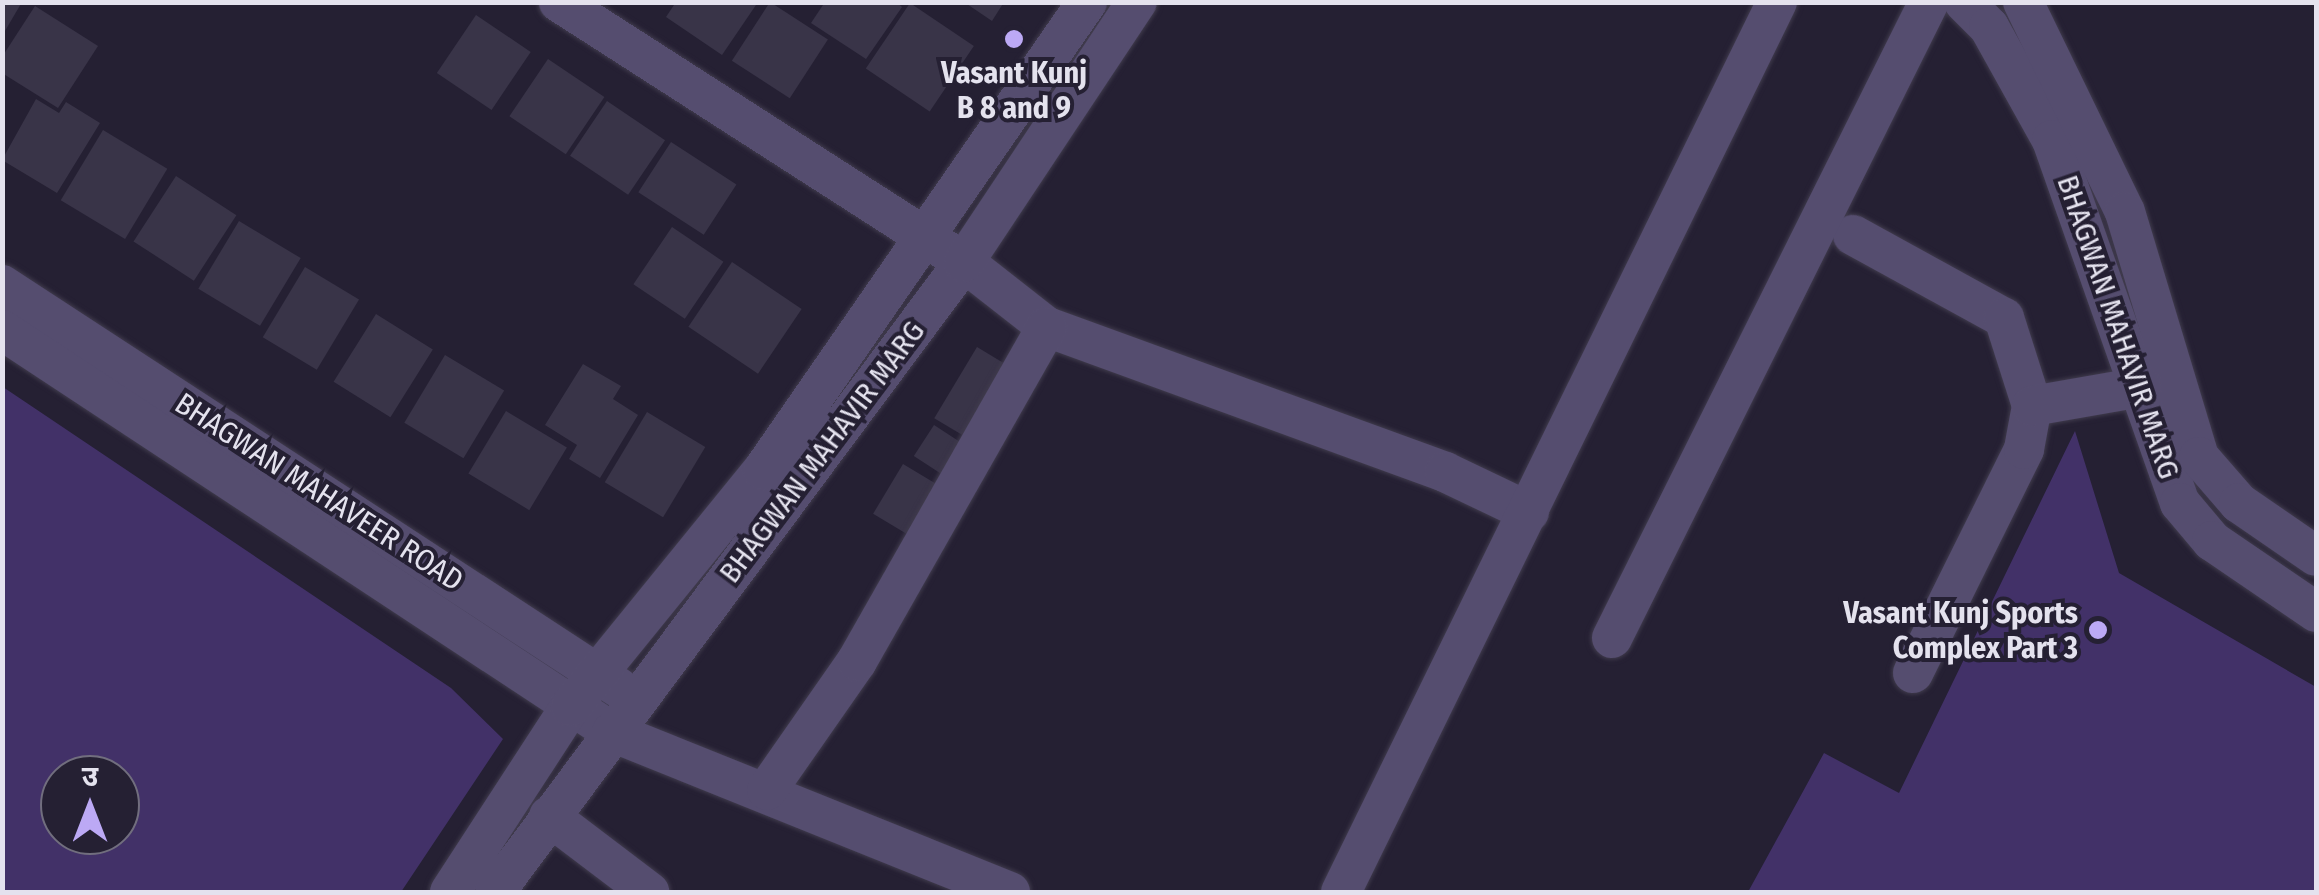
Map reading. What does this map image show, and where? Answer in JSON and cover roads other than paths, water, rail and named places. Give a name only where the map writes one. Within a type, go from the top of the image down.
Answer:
[{"type":"street","points":[[559,2],[964,262],[1046,326],[1444,472],[1530,512]]},
{"type":"street","name":"BHAGWAN MAHAVIR MARG","points":[[450,892],[571,706],[764,470],[1087,2]]},
{"type":"street","name":"BHAGWAN MAHAVIR MARG","points":[[495,892],[964,262],[1137,2]]},
{"type":"street","points":[[1341,892],[1777,2]]},
{"type":"street","points":[[1612,638],[1928,2]]},
{"type":"street","name":"BHAGWAN MAHAVIR MARG","points":[[1964,2],[1989,27],[2052,140],[2180,502],[2212,542],[2316,612]]},
{"type":"street","name":"BHAGWAN MAHAVIR MARG","points":[[2023,2],[2124,212],[2199,457],[2239,503],[2316,556]]},
{"type":"street","points":[[1852,235],[2004,318],[2032,406],[2024,449],[1912,673]]},
{"type":"street","name":"BHAGWAN MAHAVEER ROAD","points":[[2,285],[636,699]]},
{"type":"street","points":[[767,790],[857,661],[1046,326]]},
{"type":"street","name":"BHAGWAN MAHAVEER ROAD","points":[[2,330],[612,732],[767,790],[1010,892]]},
{"type":"street","points":[[2032,406],[2141,387]]},
{"type":"street","points":[[548,816],[649,892]]},
{"type":"place","name":"Vasant Kunj B 8 and 9","points":[[1014,39]]},
{"type":"place","name":"Vasant Kunj Sports Complex Part 3","points":[[2098,630]]}]
